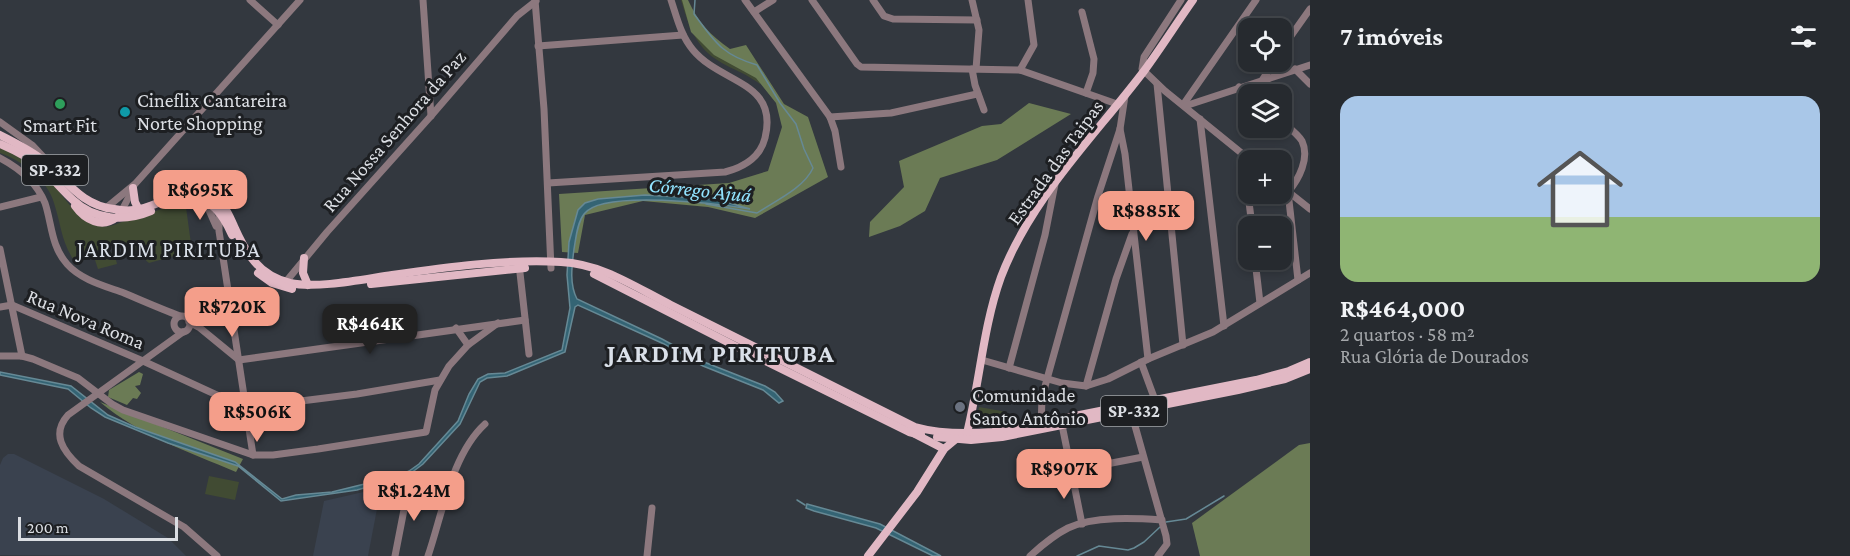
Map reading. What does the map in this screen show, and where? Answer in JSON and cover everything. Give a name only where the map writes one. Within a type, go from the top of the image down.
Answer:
[{"type":"main road","name":"Estrada das Taipas","points":[[967,433],[990,315],[1002,277],[1026,228],[1055,184],[1143,72],[1193,0]]},
{"type":"main road","name":"SP-332","points":[[0,135],[31,152],[51,167],[79,196],[119,214],[140,215],[185,198],[205,201],[219,212],[245,260],[256,272],[272,283],[308,285],[468,266],[563,265],[598,269],[915,428],[967,433],[1062,425],[1155,400],[1270,377],[1289,372],[1310,362]]},
{"type":"main road","name":"SP-332","points":[[0,144],[38,165],[82,214],[95,222],[108,223],[119,214],[139,210],[180,194],[192,192],[217,200],[228,212],[243,246],[253,261],[284,284],[297,290],[519,265]]},
{"type":"main road","points":[[134,186],[135,202],[139,210]]},
{"type":"main road","points":[[304,258],[303,273],[308,285]]},
{"type":"main road","name":"SP-332","points":[[574,266],[610,281],[909,432],[926,436],[955,439],[1002,437],[1105,410],[1130,408],[1270,383],[1310,369]]},
{"type":"main road","points":[[1062,425],[1068,421],[1105,410]]},
{"type":"main road","points":[[970,421],[980,432]]},
{"type":"main road","points":[[909,432],[944,449]]},
{"type":"main road","points":[[868,556],[917,492],[944,449],[955,439],[967,433]]},
{"type":"street","points":[[250,0],[278,25]]},
{"type":"street","points":[[106,208],[134,186],[300,0]]},
{"type":"street","points":[[423,0],[431,116]]},
{"type":"street","points":[[536,0],[551,265]]},
{"type":"street","name":"Rua Nossa Senhora da Paz","points":[[284,284],[304,258],[517,16],[536,0]]},
{"type":"street","points":[[548,183],[725,172],[746,164],[754,158],[764,143],[768,128],[764,104],[751,88],[702,60],[683,35],[671,0]]},
{"type":"street","points":[[745,0],[830,117],[842,166]]},
{"type":"street","points":[[754,12],[773,0]]},
{"type":"street","points":[[813,0],[861,67],[1020,70],[1117,105]]},
{"type":"street","points":[[873,0],[884,16],[893,20],[977,20]]},
{"type":"street","points":[[972,0],[979,39],[974,69],[977,94],[984,110]]},
{"type":"street","points":[[1020,70],[1034,45],[1028,0]]},
{"type":"street","points":[[1181,0],[1144,57],[1141,64],[1143,72],[1238,151]]},
{"type":"street","points":[[1184,105],[1256,0]]},
{"type":"street","points":[[1292,34],[1310,9]]},
{"type":"street","points":[[1082,12],[1094,59],[1093,73],[1086,93]]},
{"type":"street","points":[[538,46],[683,35]]},
{"type":"street","points":[[1248,84],[1310,65]]},
{"type":"street","points":[[1295,69],[1310,84]]},
{"type":"street","points":[[1263,79],[1268,72]]},
{"type":"street","points":[[1157,84],[1183,345]]},
{"type":"street","points":[[1184,105],[1238,87]]},
{"type":"street","points":[[1041,425],[1042,398],[1098,196],[1120,129],[1126,93]]},
{"type":"street","points":[[830,117],[891,113],[977,94]]},
{"type":"street","points":[[1200,119],[1224,326]]},
{"type":"street","points":[[0,122],[32,145],[51,167]]},
{"type":"street","points":[[1120,129],[1125,154],[1144,360],[1155,400]]},
{"type":"street","points":[[1292,130],[1299,136],[1305,148],[1301,175],[1292,187]]},
{"type":"street","points":[[0,158],[23,174],[41,197],[55,244],[68,265],[88,279],[159,309],[176,321],[178,331],[187,328],[208,336],[239,360],[525,320]]},
{"type":"street","points":[[1009,368],[1040,256],[1055,184]]},
{"type":"street","points":[[119,214],[134,186]]},
{"type":"street","points":[[1292,195],[1310,209]]},
{"type":"street","points":[[0,207],[41,197]]},
{"type":"street","points":[[205,201],[219,231]]},
{"type":"street","points":[[1289,204],[1298,280]]},
{"type":"street","points":[[219,212],[219,231],[253,455]]},
{"type":"street","points":[[1086,386],[1116,279],[1132,232]]},
{"type":"street","points":[[0,253],[22,356]]},
{"type":"street","points":[[519,265],[529,354]]},
{"type":"street","points":[[1256,270],[1260,303]]},
{"type":"street","points":[[982,360],[1047,379],[1086,386],[1108,379],[1144,360],[1224,326],[1310,273]]},
{"type":"street","points":[[0,307],[12,305]]},
{"type":"street","name":"Rua Nova Roma","points":[[12,305],[245,408]]},
{"type":"street","points":[[167,342],[176,321],[185,317],[187,328]]},
{"type":"street","points":[[0,356],[22,356],[71,375],[96,396],[123,410],[253,455],[273,455],[423,433],[426,430],[432,400],[449,366],[468,345],[498,323]]},
{"type":"street","points":[[187,328],[68,415],[59,429],[59,439],[68,455],[85,470],[184,527],[217,556]]},
{"type":"street","points":[[456,328],[468,345]]},
{"type":"street","points":[[245,408],[357,394],[440,380]]},
{"type":"street","points":[[1130,408],[1166,536],[1167,544],[1158,556]]},
{"type":"street","points":[[428,556],[457,470],[472,437],[485,424]]},
{"type":"street","points":[[1062,425],[1082,524]]},
{"type":"street","points":[[1070,471],[1143,457]]},
{"type":"street","points":[[395,556],[409,484]]},
{"type":"street","points":[[647,556],[652,508]]},
{"type":"street","points":[[1030,556],[1061,532],[1082,524],[1127,518],[1162,521]]},
{"type":"shaded area","points":[[8,454],[14,454],[104,499],[168,538],[186,556],[0,555],[0,465]]},
{"type":"shaded area","points":[[381,488],[368,556],[313,556],[324,501]]},
{"type":"green space","points":[[681,0],[687,0],[691,22],[733,52],[761,82],[760,84],[715,59],[703,48],[692,31]]},
{"type":"green space","points":[[682,0],[688,0],[705,28],[730,49],[746,45],[784,104],[808,117],[828,177],[755,218],[708,207],[643,201],[585,215],[578,253],[562,252],[559,194],[729,183],[768,171],[782,127],[776,103],[756,78],[714,55],[691,32]]},
{"type":"green space","points":[[1029,103],[1071,114],[997,160],[940,178],[925,211],[900,226],[869,237],[870,222],[904,187],[899,161],[982,126],[1001,124]]},
{"type":"green space","points":[[0,147],[39,171],[72,208],[93,224],[109,226],[132,220],[185,200],[192,251],[149,263],[137,251],[127,246],[111,245],[97,251],[77,265],[65,242],[54,203],[46,186],[25,166],[0,153]]},
{"type":"green space","points":[[114,252],[117,264],[98,269],[94,257]]},
{"type":"green space","points":[[139,372],[143,374],[140,385],[135,386],[141,393],[137,399],[133,398],[127,405],[108,397],[109,390]]},
{"type":"green space","points":[[100,402],[243,459],[236,472],[148,433],[115,414]]},
{"type":"green space","points":[[979,407],[1007,412],[1007,422],[976,426]]},
{"type":"green space","points":[[1310,443],[1310,556],[1200,556],[1192,523],[1299,445]]},
{"type":"green space","points":[[209,476],[239,482],[235,500],[205,494]]},
{"type":"water","points":[[645,195],[716,199],[750,209],[662,200],[613,202],[595,206],[584,214],[576,235],[572,274],[577,299],[662,339],[704,362],[765,386],[783,401],[779,403],[763,390],[703,366],[664,344],[578,305],[575,307],[565,352],[507,376],[487,378],[480,382],[460,424],[423,464],[407,476],[357,490],[281,501],[238,466],[168,443],[105,417],[68,389],[0,375],[0,372],[71,386],[108,415],[135,427],[235,462],[282,499],[296,495],[332,492],[401,475],[419,464],[458,421],[478,379],[488,374],[505,373],[562,350],[570,308],[567,275],[569,242],[578,210],[585,203],[598,199]]},
{"type":"water","points":[[807,504],[880,524],[941,556],[933,556],[876,528],[806,508]]},
{"type":"waterway","name":"Córrego Ajuá","points":[[695,0],[694,14],[714,40],[735,57],[757,65],[796,124],[813,168],[796,188],[757,213],[706,204]]},
{"type":"waterway","points":[[1166,522],[1186,519],[1224,496]]},
{"type":"waterway","points":[[797,500],[805,505]]},
{"type":"waterway","points":[[1077,556],[1099,546],[1128,550],[1134,548],[1160,527]]},
{"type":"place","name":"Smart Fit","points":[[60,104]]},
{"type":"place","name":"Cineflix Cantareira Norte Shopping","points":[[125,112]]},
{"type":"place","name":"Comunidade Santo Antônio","points":[[960,407]]},
{"type":"district","name":"JARDIM PIRITUBA","points":[[169,249]]},
{"type":"district","name":"JARDIM PIRITUBA","points":[[721,353]]}]
